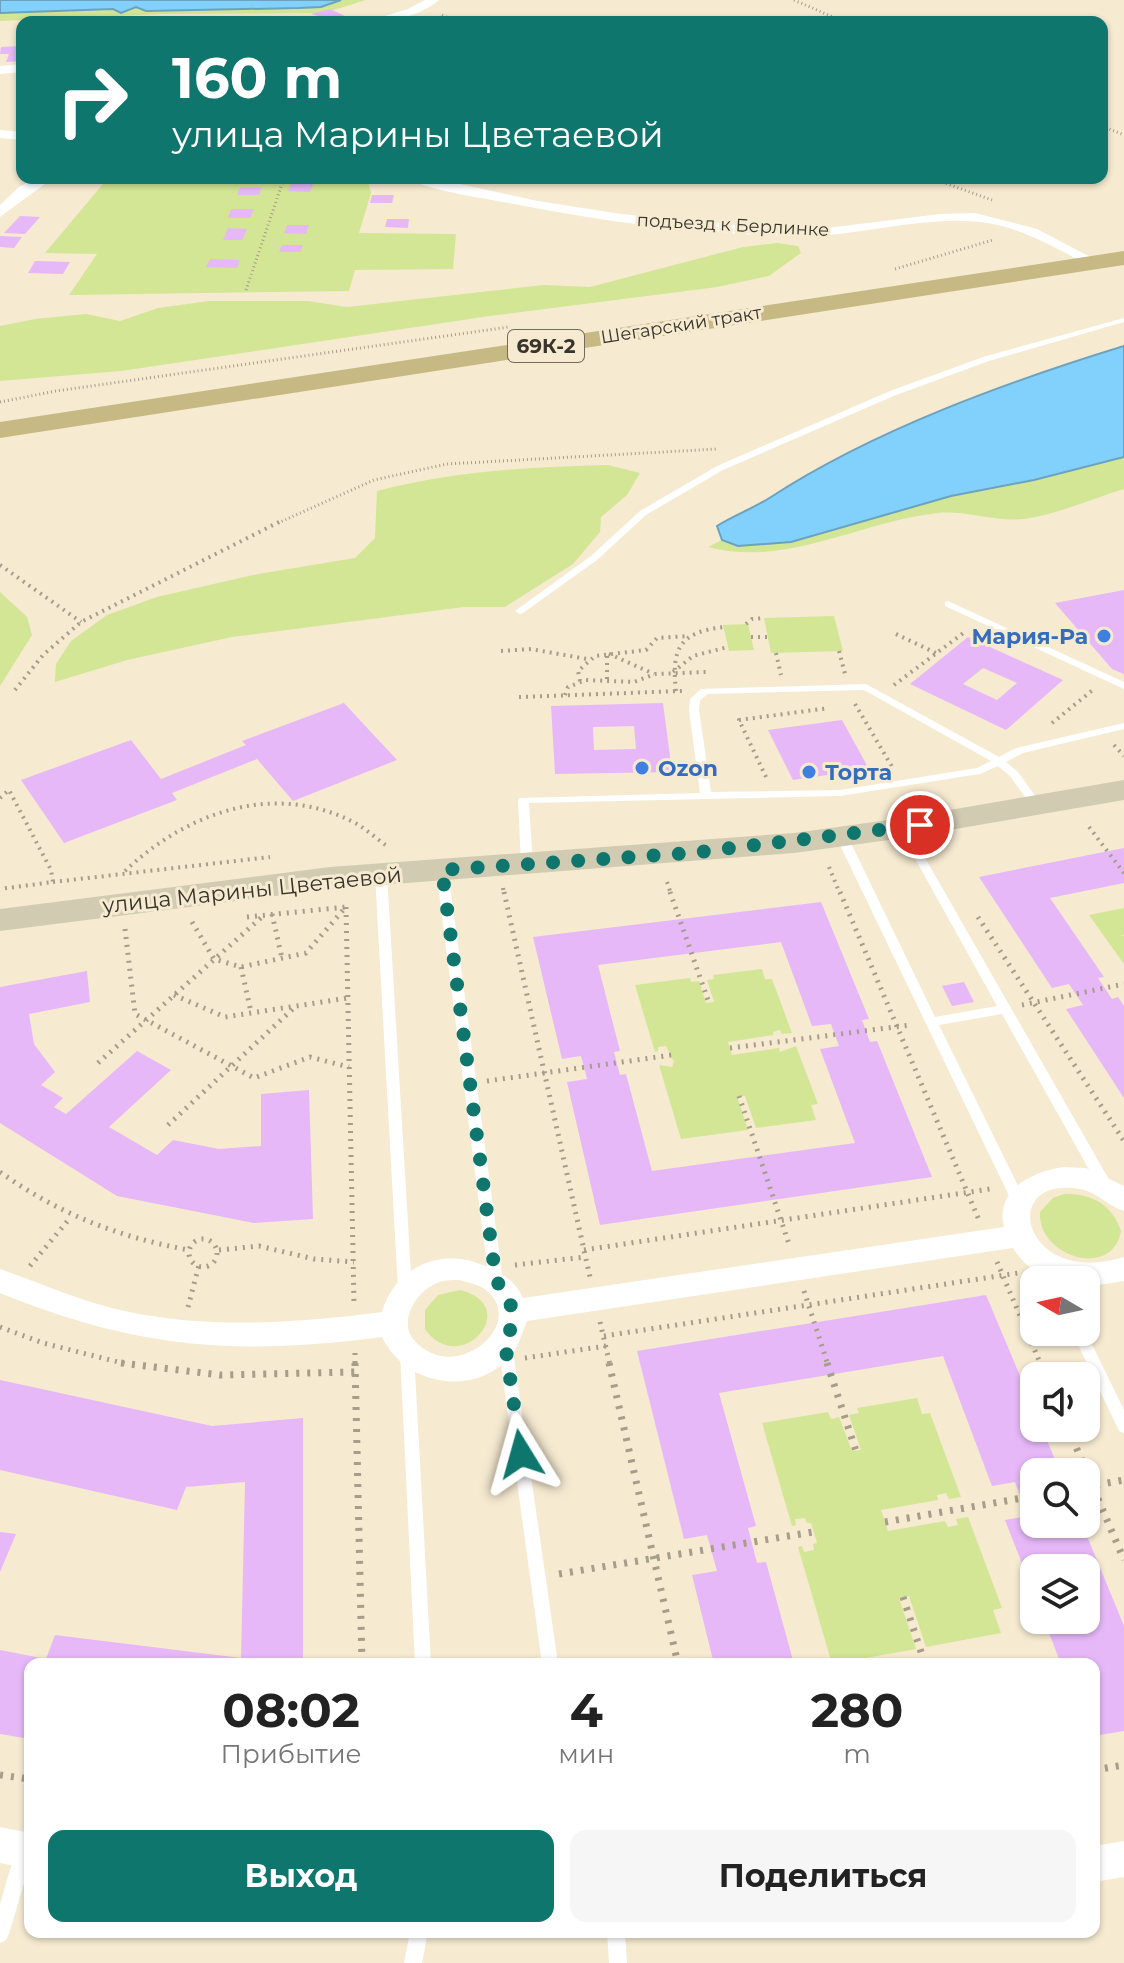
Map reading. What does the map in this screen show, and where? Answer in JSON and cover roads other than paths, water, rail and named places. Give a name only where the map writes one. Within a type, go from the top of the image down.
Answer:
[{"type":"main road","name":"Шегарский тракт","points":[[0,430],[1122,260]]},
{"type":"street","points":[[391,16],[423,7],[433,0]]},
{"type":"street","points":[[0,213],[35,184]]},
{"type":"street","name":"подъезд к Берлинке","points":[[442,184],[527,204],[687,225],[833,232],[965,217],[1032,230],[1093,262]]},
{"type":"street","name":"улица Марины Цветаевой","points":[[0,920],[178,895],[384,860],[442,870],[691,853],[842,837],[1124,790]]},
{"type":"street","points":[[1045,1266],[1021,1236],[1016,1218],[1015,1194],[1045,1180],[1064,1177],[1086,1179],[1115,1193]]},
{"type":"street","points":[[514,1311],[1021,1236]]},
{"type":"street","points":[[460,1268],[495,1274],[514,1311],[507,1352],[458,1370],[439,1369],[421,1363],[407,1353],[397,1339],[393,1323],[396,1306],[405,1290],[421,1277],[439,1270],[460,1268]]},
{"type":"street","points":[[1100,1276],[1124,1269]]},
{"type":"street","points":[[7,1284],[92,1314],[131,1324],[182,1330],[277,1335],[393,1323]]},
{"type":"street","points":[[1100,1863],[1124,1859]]},
{"type":"lane","points":[[520,611],[594,558],[643,513],[720,468],[893,393],[986,359],[1124,320]]},
{"type":"lane","points":[[948,604],[1124,686]]},
{"type":"lane","points":[[706,796],[694,710],[695,699],[705,691],[866,687],[999,761],[1014,774],[1037,806]]},
{"type":"lane","points":[[527,865],[523,800],[840,793],[980,771],[1020,750],[1124,726]]},
{"type":"lane","points":[[903,828],[1005,1009],[1115,1193]]},
{"type":"lane","points":[[842,837],[1015,1194]]},
{"type":"lane","points":[[384,860],[405,1290]]},
{"type":"lane","points":[[442,870],[495,1274]]},
{"type":"lane","points":[[932,1022],[1005,1009]]},
{"type":"lane","points":[[1086,1346],[1124,1426]]},
{"type":"lane","points":[[507,1352],[549,1658]]},
{"type":"lane","points":[[407,1353],[423,1658]]},
{"type":"lane","points":[[0,1934],[18,1849]]},
{"type":"lane","points":[[413,1963],[418,1938]]},
{"type":"lane","points":[[616,1938],[618,1963]]},
{"type":"water","points":[[0,0],[341,0],[321,7],[299,8],[146,11],[136,7],[121,13],[113,9],[0,13]]},
{"type":"water","points":[[1124,346],[1124,457],[1034,480],[951,496],[791,542],[738,546],[722,540],[717,526],[853,450],[988,392]]},
{"type":"place","name":"Мария-Ра","points":[[1104,636]]},
{"type":"place","name":"Ozon","points":[[642,768]]},
{"type":"place","name":"Торта","points":[[809,772]]}]
